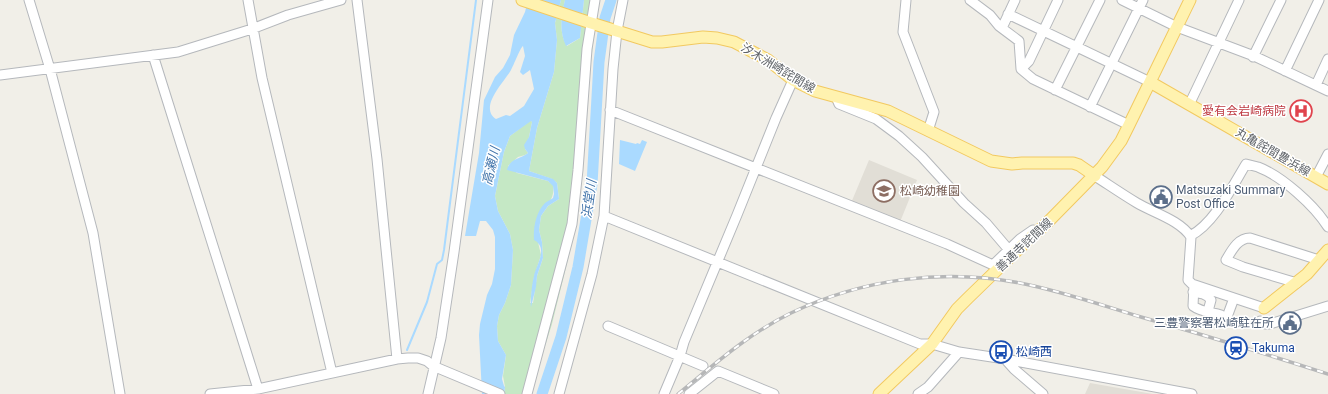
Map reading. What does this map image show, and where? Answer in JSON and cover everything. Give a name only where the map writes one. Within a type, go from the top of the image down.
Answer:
[{"type":"main road","name":"汐木洲崎詫間線","points":[[522,0],[652,42],[703,37],[717,38],[734,42],[768,60],[793,80],[815,91],[888,111],[990,160],[1002,164],[1072,163],[1080,165],[1095,176]]},
{"type":"main road","points":[[1150,82],[1190,0]]},
{"type":"main road","name":"丸亀詫間豊浜線","points":[[1150,82],[1328,184]]},
{"type":"main road","name":"善通寺詫間線","points":[[879,394],[932,344],[968,298],[1095,176],[1111,156],[1129,125],[1150,82]]},
{"type":"main road","points":[[1264,308],[1307,274],[1328,250]]},
{"type":"street","points":[[29,0],[50,68],[93,233],[120,394]]},
{"type":"street","points":[[248,0],[252,17],[252,29],[281,159],[298,225],[332,373]]},
{"type":"street","points":[[0,75],[178,52],[252,29],[288,15],[341,0]]},
{"type":"street","points":[[357,0],[377,159],[397,359]]},
{"type":"street","points":[[428,394],[441,338],[488,0]]},
{"type":"street","points":[[527,394],[572,224],[578,170],[587,49],[595,0]]},
{"type":"street","points":[[558,394],[592,274],[604,216],[610,110],[617,31],[623,0]]},
{"type":"street","points":[[906,0],[903,32],[934,112],[928,130]]},
{"type":"street","points":[[971,0],[1019,41],[1021,69],[1033,79],[1129,125]]},
{"type":"street","points":[[1002,28],[1015,0]]},
{"type":"street","points":[[1021,69],[1029,61],[1058,0]]},
{"type":"street","points":[[1055,90],[1100,0]]},
{"type":"street","points":[[1122,0],[1177,27],[1219,42],[1316,85],[1328,92]]},
{"type":"street","points":[[1090,107],[1143,0]]},
{"type":"street","points":[[1189,105],[1239,0]]},
{"type":"street","points":[[1253,57],[1281,0]]},
{"type":"street","points":[[1285,71],[1319,0]]},
{"type":"street","points":[[1008,14],[1150,82]]},
{"type":"street","points":[[153,55],[258,389]]},
{"type":"street","points":[[1316,85],[1328,59]]},
{"type":"street","points":[[664,394],[717,261],[793,80]]},
{"type":"street","points":[[836,97],[839,104],[876,119],[900,136],[922,157],[964,203],[986,223],[1009,250]]},
{"type":"street","points":[[610,110],[947,244],[993,265],[1033,229],[1051,219]]},
{"type":"street","points":[[1316,177],[1328,154]]},
{"type":"street","points":[[1190,236],[1198,232],[1211,219],[1246,164],[1259,167],[1288,186],[1315,208],[1328,228]]},
{"type":"street","points":[[1095,176],[1136,202],[1174,222],[1187,231],[1190,236],[1188,280],[1194,288],[1209,297],[1211,300],[1208,311]]},
{"type":"street","points":[[604,216],[920,344],[932,344],[959,352],[1005,359],[1192,394]]},
{"type":"street","points":[[1297,283],[1226,260],[1237,243],[1244,238],[1250,238],[1319,260]]},
{"type":"street","points":[[1194,288],[1234,298],[1264,308]]},
{"type":"street","points":[[1194,288],[1193,306],[1200,310],[1224,316],[1234,298]]},
{"type":"street","points":[[1260,321],[1264,324],[1270,324],[1328,306]]},
{"type":"street","points":[[608,326],[703,366]]},
{"type":"street","points":[[918,394],[931,390],[959,352]]},
{"type":"street","points":[[210,394],[258,389],[397,359],[418,358],[427,361],[435,367],[500,394]]},
{"type":"street","points":[[1005,359],[1014,369],[1044,394]]},
{"type":"street","points":[[689,394],[718,371],[774,394]]},
{"type":"shaded area","name":"松崎幼稚園","points":[[869,160],[917,180],[900,222],[851,203]]},
{"type":"shaded area","points":[[1090,383],[1153,394],[1085,394]]},
{"type":"green space","points":[[561,0],[565,0],[562,17],[562,35],[567,46],[580,38],[584,0],[598,0],[588,89],[577,223],[552,324],[530,394],[504,394],[505,387],[503,376],[506,355],[498,341],[497,326],[499,315],[511,285],[513,250],[510,234],[498,211],[495,196],[504,152],[510,136],[531,120],[532,122],[529,137],[525,149],[528,153],[518,157],[508,166],[517,173],[548,181],[553,185],[552,198],[538,214],[538,242],[541,255],[534,277],[530,303],[533,303],[537,276],[543,258],[542,242],[539,230],[541,216],[548,206],[559,199],[557,183],[552,179],[529,171],[537,128],[554,72],[557,40],[555,23]]},
{"type":"water","name":"高瀬川","points":[[528,0],[561,0],[555,23],[557,40],[554,72],[537,128],[529,171],[553,179],[557,183],[559,199],[548,206],[541,216],[539,230],[542,242],[543,258],[537,276],[531,307],[533,279],[541,252],[541,247],[534,240],[534,230],[539,211],[546,202],[553,198],[553,186],[548,181],[507,170],[508,166],[513,161],[528,153],[524,145],[529,137],[531,121],[510,136],[504,152],[495,196],[498,211],[510,234],[513,250],[511,285],[499,315],[497,326],[498,341],[506,355],[502,379],[505,387],[504,394],[482,394],[479,335],[487,295],[492,284],[495,269],[495,237],[493,230],[486,221],[480,221],[476,236],[465,236],[479,153],[484,100],[495,77],[503,68],[510,55],[514,35],[525,12]],"holes":[[[523,46],[525,56],[520,72],[523,75],[530,70],[534,89],[524,106],[510,116],[506,115],[496,119],[491,114],[490,108],[494,94],[511,70]]]},
{"type":"water","points":[[565,0],[584,0],[580,38],[566,46],[562,35],[561,23]]},
{"type":"water","points":[[620,140],[636,144],[640,144],[642,140],[647,142],[635,171],[619,164]]},
{"type":"waterway","points":[[407,350],[427,302],[437,264],[442,260],[444,250],[476,0]]},
{"type":"waterway","name":"浜堂川","points":[[542,394],[561,337],[578,267],[592,184],[599,62],[605,18],[611,0]]},
{"type":"railway","points":[[678,394],[746,340],[760,330],[791,313],[818,301],[846,292],[874,285],[932,277],[991,279],[1020,283],[1051,290],[1328,374]]},
{"type":"place","name":"愛有会岩崎病院","points":[[1301,111]]},
{"type":"place","name":"松崎幼稚園","points":[[884,191]]},
{"type":"place","name":"Matsuzaki Summary Post Office","points":[[1161,197]]},
{"type":"place","name":"三豊警察署松崎駐在所","points":[[1290,323]]},
{"type":"place","name":"Takuma","points":[[1236,348]]},
{"type":"place","name":"松崎西","points":[[1001,352]]}]
